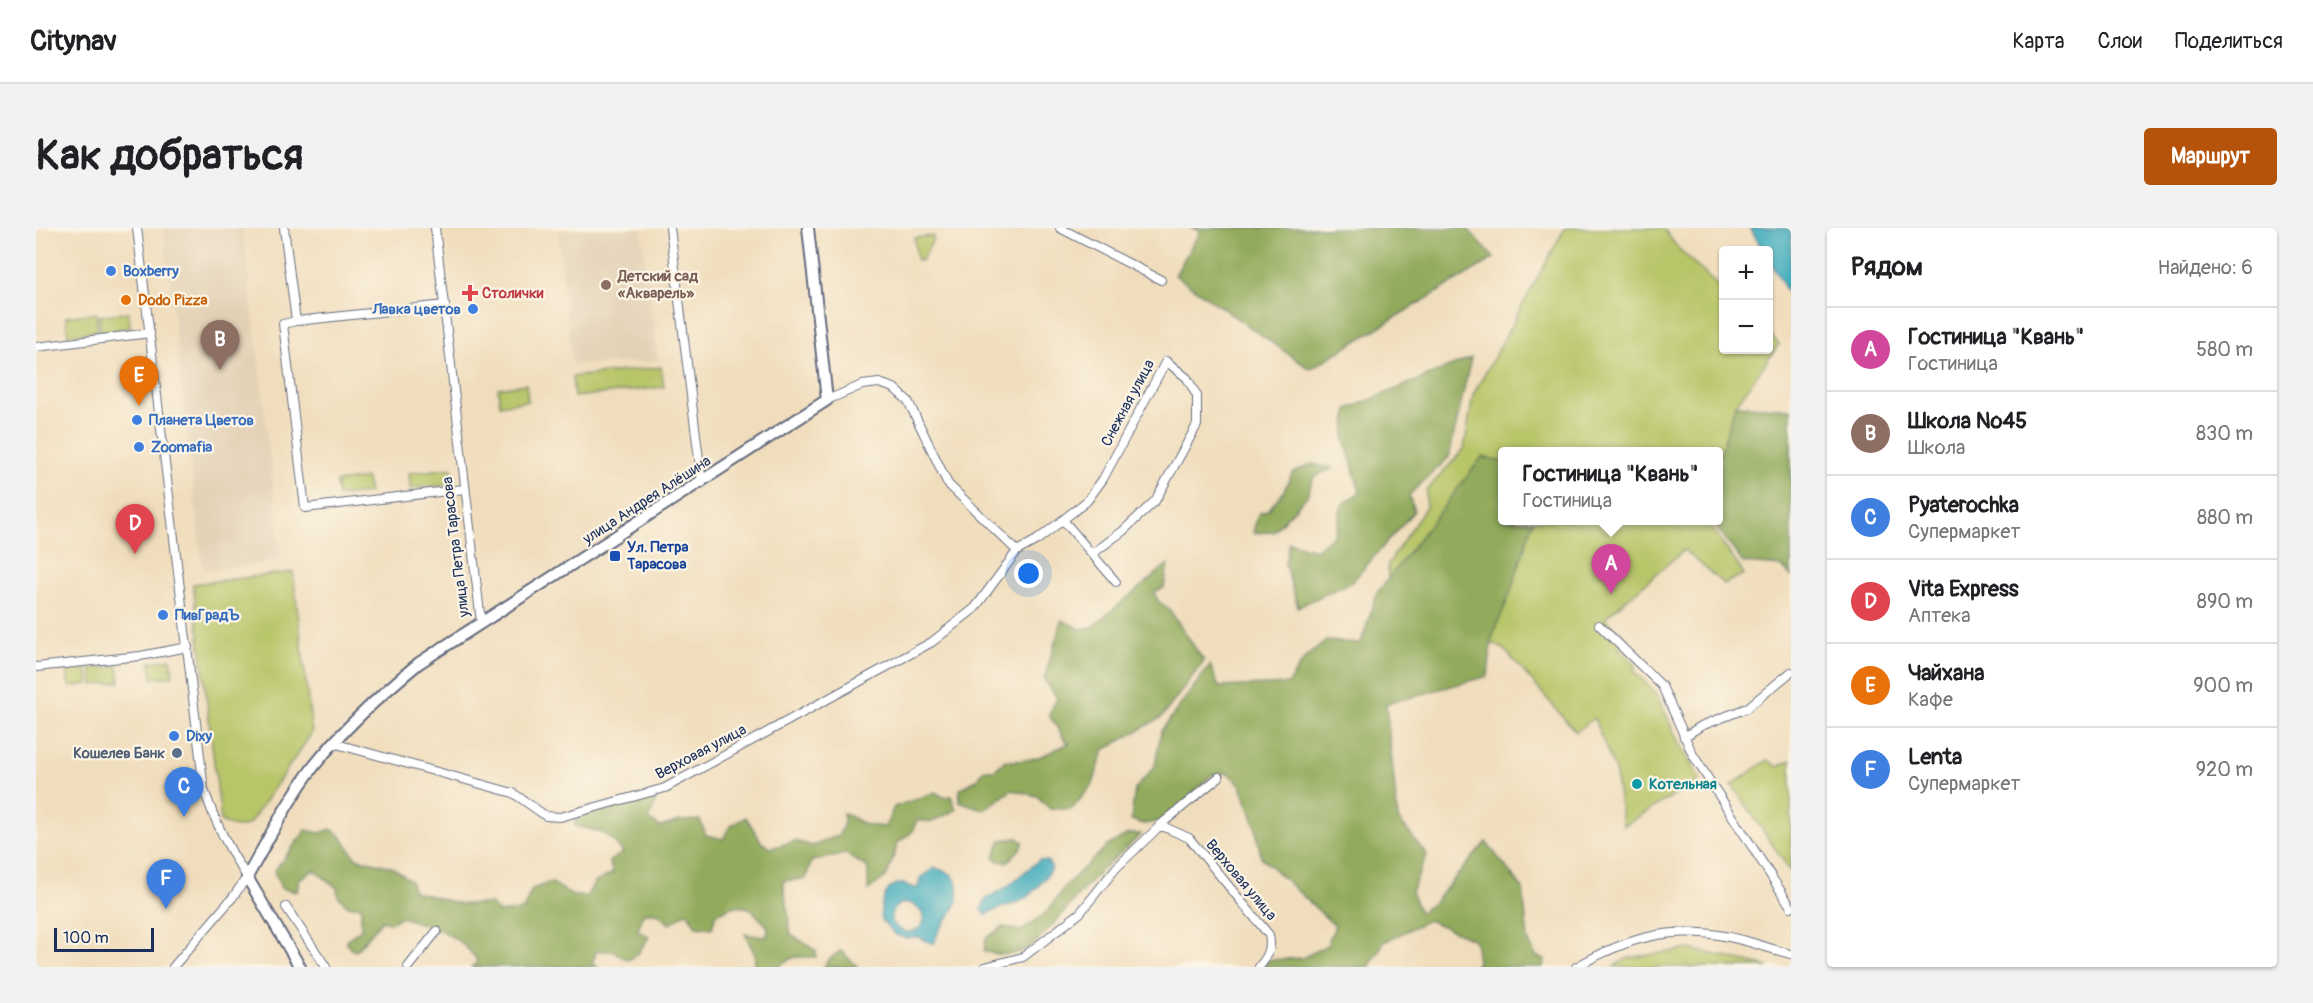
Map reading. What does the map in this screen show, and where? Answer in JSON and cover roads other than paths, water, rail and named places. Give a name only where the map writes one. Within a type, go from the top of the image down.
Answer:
[{"type":"street","points":[[137,228],[204,790],[226,845],[300,967]]},
{"type":"street","points":[[284,228],[296,321]]},
{"type":"street","name":"улица Петра Тарасова","points":[[247,877],[312,769],[333,743],[373,700],[391,685],[418,663],[481,622],[435,228]]},
{"type":"street","points":[[669,228],[702,483]]},
{"type":"street","points":[[808,228],[827,400],[862,384],[879,383],[894,388],[908,401],[948,484],[1017,551]]},
{"type":"street","points":[[1060,228],[1161,280]]},
{"type":"street","points":[[445,305],[283,324],[305,508],[464,489]]},
{"type":"street","points":[[36,347],[150,333]]},
{"type":"street","name":"Снежная улица","points":[[1017,551],[1037,540],[1087,501],[1103,479],[1166,361],[1187,378],[1197,396],[1197,425],[1155,501],[1123,531],[1092,554]]},
{"type":"street","name":"улица Андрея Алёшина","points":[[481,622],[702,483],[827,400]]},
{"type":"street","points":[[1063,520],[1116,582]]},
{"type":"street","name":"Верховая улица","points":[[333,743],[349,750],[513,793],[546,816],[560,816],[664,788],[932,642],[975,608],[1017,551]]},
{"type":"street","points":[[1599,625],[1662,686],[1693,755],[1791,907]]},
{"type":"street","points":[[36,667],[136,656],[188,647]]},
{"type":"street","points":[[1684,737],[1701,726],[1748,708],[1791,672]]},
{"type":"street","points":[[985,967],[1023,957],[1080,913],[1116,868],[1161,825],[1219,777]]},
{"type":"street","name":"Верховая улица","points":[[1161,825],[1189,838],[1269,935],[1271,945],[1269,955],[1259,967]]},
{"type":"street","points":[[173,967],[226,906],[247,877]]},
{"type":"street","points":[[286,907],[326,967]]},
{"type":"street","points":[[408,967],[436,931]]},
{"type":"street","points":[[1576,967],[1622,944],[1642,937],[1685,932],[1732,938],[1791,954]]},
{"type":"water","points":[[1750,228],[1791,228],[1791,299],[1773,267],[1773,246],[1761,246]]},
{"type":"water","points":[[1039,860],[1047,861],[1052,868],[1041,884],[1030,894],[1019,902],[987,914],[981,910],[986,899],[1008,886]]},
{"type":"water","points":[[934,868],[943,870],[950,873],[958,887],[956,903],[936,936],[934,944],[918,937],[906,938],[896,935],[881,920],[882,902],[888,891],[897,884],[918,888],[920,878]],"holes":[[[909,903],[918,909],[923,920],[923,924],[911,932],[902,930],[891,922],[892,911],[899,904]]]},
{"type":"place","name":"Boxberry","points":[[111,271]]},
{"type":"place","name":"Детский сад «Акварель»","points":[[606,285]]},
{"type":"place","name":"Столички","points":[[470,293]]},
{"type":"place","name":"Dodo Pizza","points":[[126,300]]},
{"type":"place","name":"Лавка цветов","points":[[473,309]]},
{"type":"place","name":"Школа №45","points":[[220,370]]},
{"type":"place","name":"Чайхана","points":[[139,406]]},
{"type":"place","name":"Планета Цветов","points":[[137,420]]},
{"type":"place","name":"Zoomafia","points":[[139,447]]},
{"type":"place","name":"Vita Express","points":[[135,554]]},
{"type":"place","name":"Ул. Петра Тарасова","points":[[615,556]]},
{"type":"place","name":"Гостиница \"Квань\"","points":[[1611,594]]},
{"type":"place","name":"ПивГрадЪ","points":[[163,615]]},
{"type":"place","name":"Dixy","points":[[174,736]]},
{"type":"place","name":"Кошелев Банк","points":[[177,753]]},
{"type":"place","name":"Котельная","points":[[1637,784]]},
{"type":"place","name":"Pyaterochka","points":[[184,817]]},
{"type":"place","name":"Lenta","points":[[166,909]]}]
